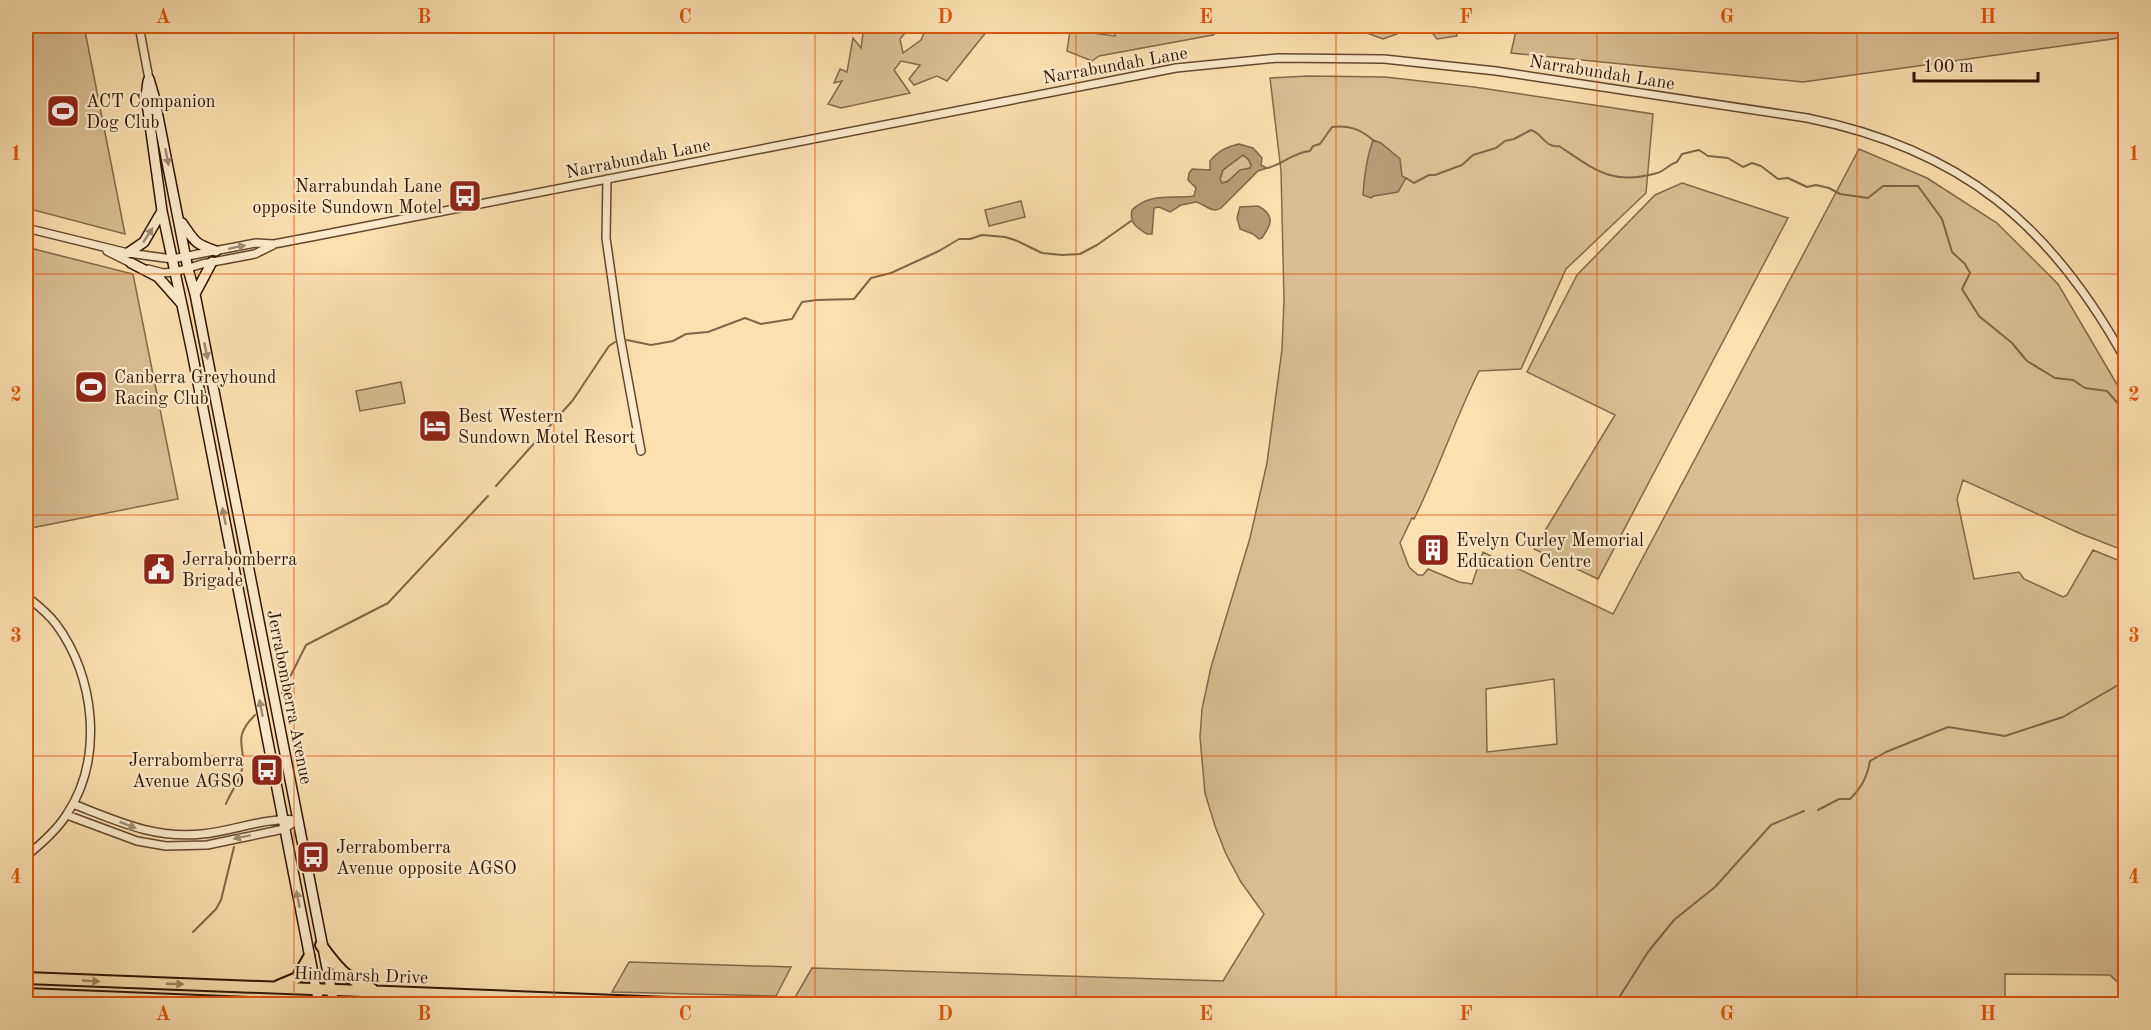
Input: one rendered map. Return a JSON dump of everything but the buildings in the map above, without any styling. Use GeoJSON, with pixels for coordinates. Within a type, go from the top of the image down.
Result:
{"type":"FeatureCollection","features":[{"type":"Feature","properties":{"kind":"main road"},"geometry":{"type":"LineString","coordinates":[[321,945],[343,973],[360,984],[386,993]]}},
{"type":"Feature","properties":{"kind":"main road"},"geometry":{"type":"LineString","coordinates":[[275,988],[297,978],[309,957]]}},
{"type":"Feature","properties":{"kind":"main road","name":"Hindmarsh Drive"},"geometry":{"type":"LineString","coordinates":[[26,978],[695,1005]]}},
{"type":"Feature","properties":{"kind":"main road"},"geometry":{"type":"LineString","coordinates":[[26,994],[273,1005]]}},
{"type":"Feature","properties":{"kind":"street","name":"Jerrabomberra Avenue"},"geometry":{"type":"LineString","coordinates":[[139,26],[195,294],[334,1005]]}},
{"type":"Feature","properties":{"kind":"street","name":"Narrabundah Lane"},"geometry":{"type":"LineString","coordinates":[[26,228],[128,253],[172,259],[186,258],[256,243],[274,244],[1176,68],[1299,57],[1384,59],[1439,63],[1807,118],[1867,132],[1918,152],[1978,186],[2017,216],[2039,238],[2085,292],[2126,361]]}},
{"type":"Feature","properties":{"kind":"street","name":"Jerrabomberra Avenue"},"geometry":{"type":"LineString","coordinates":[[149,79],[146,96],[162,211],[183,305],[319,1005]]}},
{"type":"Feature","properties":{"kind":"street"},"geometry":{"type":"LineString","coordinates":[[607,179],[606,238],[620,336],[641,451]]}},
{"type":"Feature","properties":{"kind":"street"},"geometry":{"type":"LineString","coordinates":[[128,253],[144,242],[162,211]]}},
{"type":"Feature","properties":{"kind":"street"},"geometry":{"type":"LineString","coordinates":[[179,219],[194,241],[201,247],[216,251]]}},
{"type":"Feature","properties":{"kind":"street","name":"Narrabundah Lane"},"geometry":{"type":"LineString","coordinates":[[97,246],[131,263],[163,273],[255,254],[274,244]]}},
{"type":"Feature","properties":{"kind":"street"},"geometry":{"type":"LineString","coordinates":[[195,294],[212,262]]}},
{"type":"Feature","properties":{"kind":"street"},"geometry":{"type":"LineString","coordinates":[[131,263],[158,277],[183,305]]}},
{"type":"Feature","properties":{"kind":"street"},"geometry":{"type":"LineString","coordinates":[[26,596],[55,623],[70,645],[84,683],[91,724],[84,773],[73,804],[67,815],[45,840],[26,856]]}},
{"type":"Feature","properties":{"kind":"street"},"geometry":{"type":"LineString","coordinates":[[279,799],[292,796]]}},
{"type":"Feature","properties":{"kind":"street"},"geometry":{"type":"LineString","coordinates":[[73,804],[142,831],[168,835],[204,834],[282,819],[297,820]]}},
{"type":"Feature","properties":{"kind":"street"},"geometry":{"type":"LineString","coordinates":[[67,815],[137,841],[166,846],[207,845],[284,829],[297,820]]}},
{"type":"Feature","properties":{"kind":"shaded area","name":"ACT Companion Dog Club"},"geometry":{"type":"Polygon","coordinates":[[[26,26],[84,26],[125,234],[26,208],[26,26]]]}},
{"type":"Feature","properties":{"kind":"shaded area"},"geometry":{"type":"Polygon","coordinates":[[[864,26],[911,26],[900,39],[903,53],[921,40],[927,26],[991,26],[947,81],[937,76],[914,85],[909,79],[920,65],[901,61],[894,70],[910,93],[841,108],[828,104],[842,81],[834,83],[840,69],[847,72],[853,38],[861,48],[864,26]]]}},
{"type":"Feature","properties":{"kind":"shaded area"},"geometry":{"type":"Polygon","coordinates":[[[1114,26],[1167,26],[1175,29],[1179,26],[1219,26],[1223,28],[1213,35],[1099,56],[1092,61],[1067,51],[1070,30],[1115,36],[1114,26]]]}},
{"type":"Feature","properties":{"kind":"shaded area"},"geometry":{"type":"Polygon","coordinates":[[[1348,26],[1400,26],[1397,34],[1383,39],[1348,26]]]}},
{"type":"Feature","properties":{"kind":"shaded area"},"geometry":{"type":"Polygon","coordinates":[[[1403,26],[1427,26],[1424,30],[1406,29],[1403,26]]]}},
{"type":"Feature","properties":{"kind":"shaded area"},"geometry":{"type":"Polygon","coordinates":[[[1427,26],[1454,26],[1457,36],[1437,39],[1427,26]]]}},
{"type":"Feature","properties":{"kind":"shaded area"},"geometry":{"type":"Polygon","coordinates":[[[1517,26],[2125,26],[2126,37],[1803,82],[1511,53],[1517,26]]]}},
{"type":"Feature","properties":{"kind":"shaded area"},"geometry":{"type":"Polygon","coordinates":[[[1385,77],[1474,87],[1653,114],[1646,193],[1566,269],[1521,369],[1479,371],[1423,501],[1400,543],[1409,567],[1418,575],[1423,575],[1428,569],[1459,582],[1472,584],[1483,552],[1613,614],[1859,149],[1927,178],[1997,223],[2058,284],[2125,398],[2125,551],[2079,533],[1963,480],[1957,499],[1974,579],[2019,572],[2024,579],[2063,597],[2067,595],[2093,550],[2125,563],[2125,989],[2110,975],[2005,974],[2005,1003],[2001,1004],[968,1004],[794,999],[812,968],[1223,981],[1264,914],[1241,882],[1226,854],[1215,826],[1205,793],[1200,737],[1202,709],[1211,667],[1250,538],[1267,463],[1282,349],[1284,300],[1281,171],[1270,78],[1385,77]],[[1554,679],[1486,689],[1487,752],[1557,744],[1554,679]]]}},
{"type":"Feature","properties":{"kind":"shaded area"},"geometry":{"type":"Polygon","coordinates":[[[1373,140],[1381,143],[1400,159],[1402,176],[1406,178],[1398,192],[1371,198],[1363,195],[1366,167],[1373,140]]]}},
{"type":"Feature","properties":{"kind":"shaded area"},"geometry":{"type":"Polygon","coordinates":[[[1234,145],[1253,148],[1262,158],[1261,165],[1267,168],[1258,171],[1221,208],[1215,210],[1196,202],[1181,205],[1170,212],[1159,207],[1154,208],[1152,234],[1147,234],[1135,225],[1132,210],[1139,204],[1154,198],[1194,196],[1196,188],[1188,180],[1192,169],[1210,170],[1210,161],[1223,150],[1234,145]],[[1243,155],[1223,170],[1220,179],[1222,183],[1227,182],[1240,170],[1250,168],[1249,160],[1243,155]]]}},
{"type":"Feature","properties":{"kind":"shaded area"},"geometry":{"type":"Polygon","coordinates":[[[1243,155],[1249,160],[1250,168],[1222,183],[1220,179],[1223,170],[1243,155]]]}},
{"type":"Feature","properties":{"kind":"shaded area"},"geometry":{"type":"Polygon","coordinates":[[[1682,183],[1788,218],[1598,579],[1534,549],[1615,415],[1527,372],[1577,275],[1655,195],[1682,183]]]}},
{"type":"Feature","properties":{"kind":"shaded area"},"geometry":{"type":"Polygon","coordinates":[[[1021,201],[1025,217],[989,226],[985,210],[1021,201]]]}},
{"type":"Feature","properties":{"kind":"shaded area"},"geometry":{"type":"Polygon","coordinates":[[[1258,206],[1267,213],[1270,220],[1265,233],[1259,239],[1240,229],[1237,218],[1240,207],[1258,206]]]}},
{"type":"Feature","properties":{"kind":"shaded area","name":"Canberra Greyhound Racing Club"},"geometry":{"type":"Polygon","coordinates":[[[26,247],[133,274],[178,499],[26,529],[26,247]]]}},
{"type":"Feature","properties":{"kind":"shaded area"},"geometry":{"type":"Polygon","coordinates":[[[401,382],[405,403],[360,411],[356,391],[401,382]]]}},
{"type":"Feature","properties":{"kind":"shaded area"},"geometry":{"type":"Polygon","coordinates":[[[629,962],[791,967],[776,996],[612,992],[629,962]]]}},
{"type":"Feature","properties":{"kind":"waterway"},"geometry":{"type":"LineString","coordinates":[[1267,168],[1310,151],[1313,146],[1320,144],[1332,127],[1354,129],[1373,140]]}},
{"type":"Feature","properties":{"kind":"waterway"},"geometry":{"type":"LineString","coordinates":[[1406,178],[1414,183],[1429,175],[1462,165],[1473,155],[1496,148],[1505,141],[1531,130],[1550,145],[1559,146],[1594,169],[1628,178],[1657,173],[1677,162],[1682,154],[1699,150],[1708,156],[1728,158],[1743,167],[1752,163],[1761,166],[1778,179],[1788,178],[1807,187],[1816,185],[1840,194],[1868,198],[1883,186],[1918,186],[1942,219],[1952,252],[1965,264],[1970,273],[1962,289],[1979,316],[2012,343],[2027,361],[2055,378],[2073,380],[2085,388],[2107,391],[2121,407],[2126,409]]}},
{"type":"Feature","properties":{"kind":"waterway"},"geometry":{"type":"LineString","coordinates":[[627,340],[651,345],[673,341],[686,334],[708,332],[745,318],[761,324],[792,319],[802,302],[854,299],[871,278],[891,273],[959,239],[970,239],[982,235],[1005,237],[1042,253],[1080,254],[1131,221]]}},
{"type":"Feature","properties":{"kind":"waterway"},"geometry":{"type":"LineString","coordinates":[[496,486],[573,400],[609,346],[615,342]]}},
{"type":"Feature","properties":{"kind":"waterway"},"geometry":{"type":"LineString","coordinates":[[282,693],[306,645],[388,603],[488,496]]}},
{"type":"Feature","properties":{"kind":"waterway"},"geometry":{"type":"LineString","coordinates":[[1818,810],[1839,799],[1850,799],[1863,782],[1870,761],[1886,752],[1948,727],[2005,736],[2063,717],[2125,681]]}},
{"type":"Feature","properties":{"kind":"waterway"},"geometry":{"type":"LineString","coordinates":[[226,804],[241,773],[243,731],[255,715]]}},
{"type":"Feature","properties":{"kind":"waterway"},"geometry":{"type":"LineString","coordinates":[[1615,1004],[1648,952],[1674,920],[1715,887],[1771,825],[1804,811]]}},
{"type":"Feature","properties":{"kind":"waterway"},"geometry":{"type":"LineString","coordinates":[[193,932],[216,909],[221,900],[234,847]]}},
{"type":"Feature","properties":{"kind":"place","name":"ACT Companion Dog Club"},"geometry":{"type":"Point","coordinates":[63,111]}},
{"type":"Feature","properties":{"kind":"place","name":"Narrabundah Lane opposite Sundown Motel"},"geometry":{"type":"Point","coordinates":[465,196]}},
{"type":"Feature","properties":{"kind":"place","name":"Canberra Greyhound Racing Club"},"geometry":{"type":"Point","coordinates":[91,387]}},
{"type":"Feature","properties":{"kind":"place","name":"Best Western Sundown Motel Resort"},"geometry":{"type":"Point","coordinates":[435,426]}},
{"type":"Feature","properties":{"kind":"place","name":"Evelyn Curley Memorial Education Centre"},"geometry":{"type":"Point","coordinates":[1433,550]}},
{"type":"Feature","properties":{"kind":"place","name":"Jerrabomberra Brigade"},"geometry":{"type":"Point","coordinates":[159,569]}},
{"type":"Feature","properties":{"kind":"place","name":"Jerrabomberra Avenue AGSO"},"geometry":{"type":"Point","coordinates":[267,770]}},
{"type":"Feature","properties":{"kind":"place","name":"Jerrabomberra Avenue opposite AGSO"},"geometry":{"type":"Point","coordinates":[313,857]}}]}
